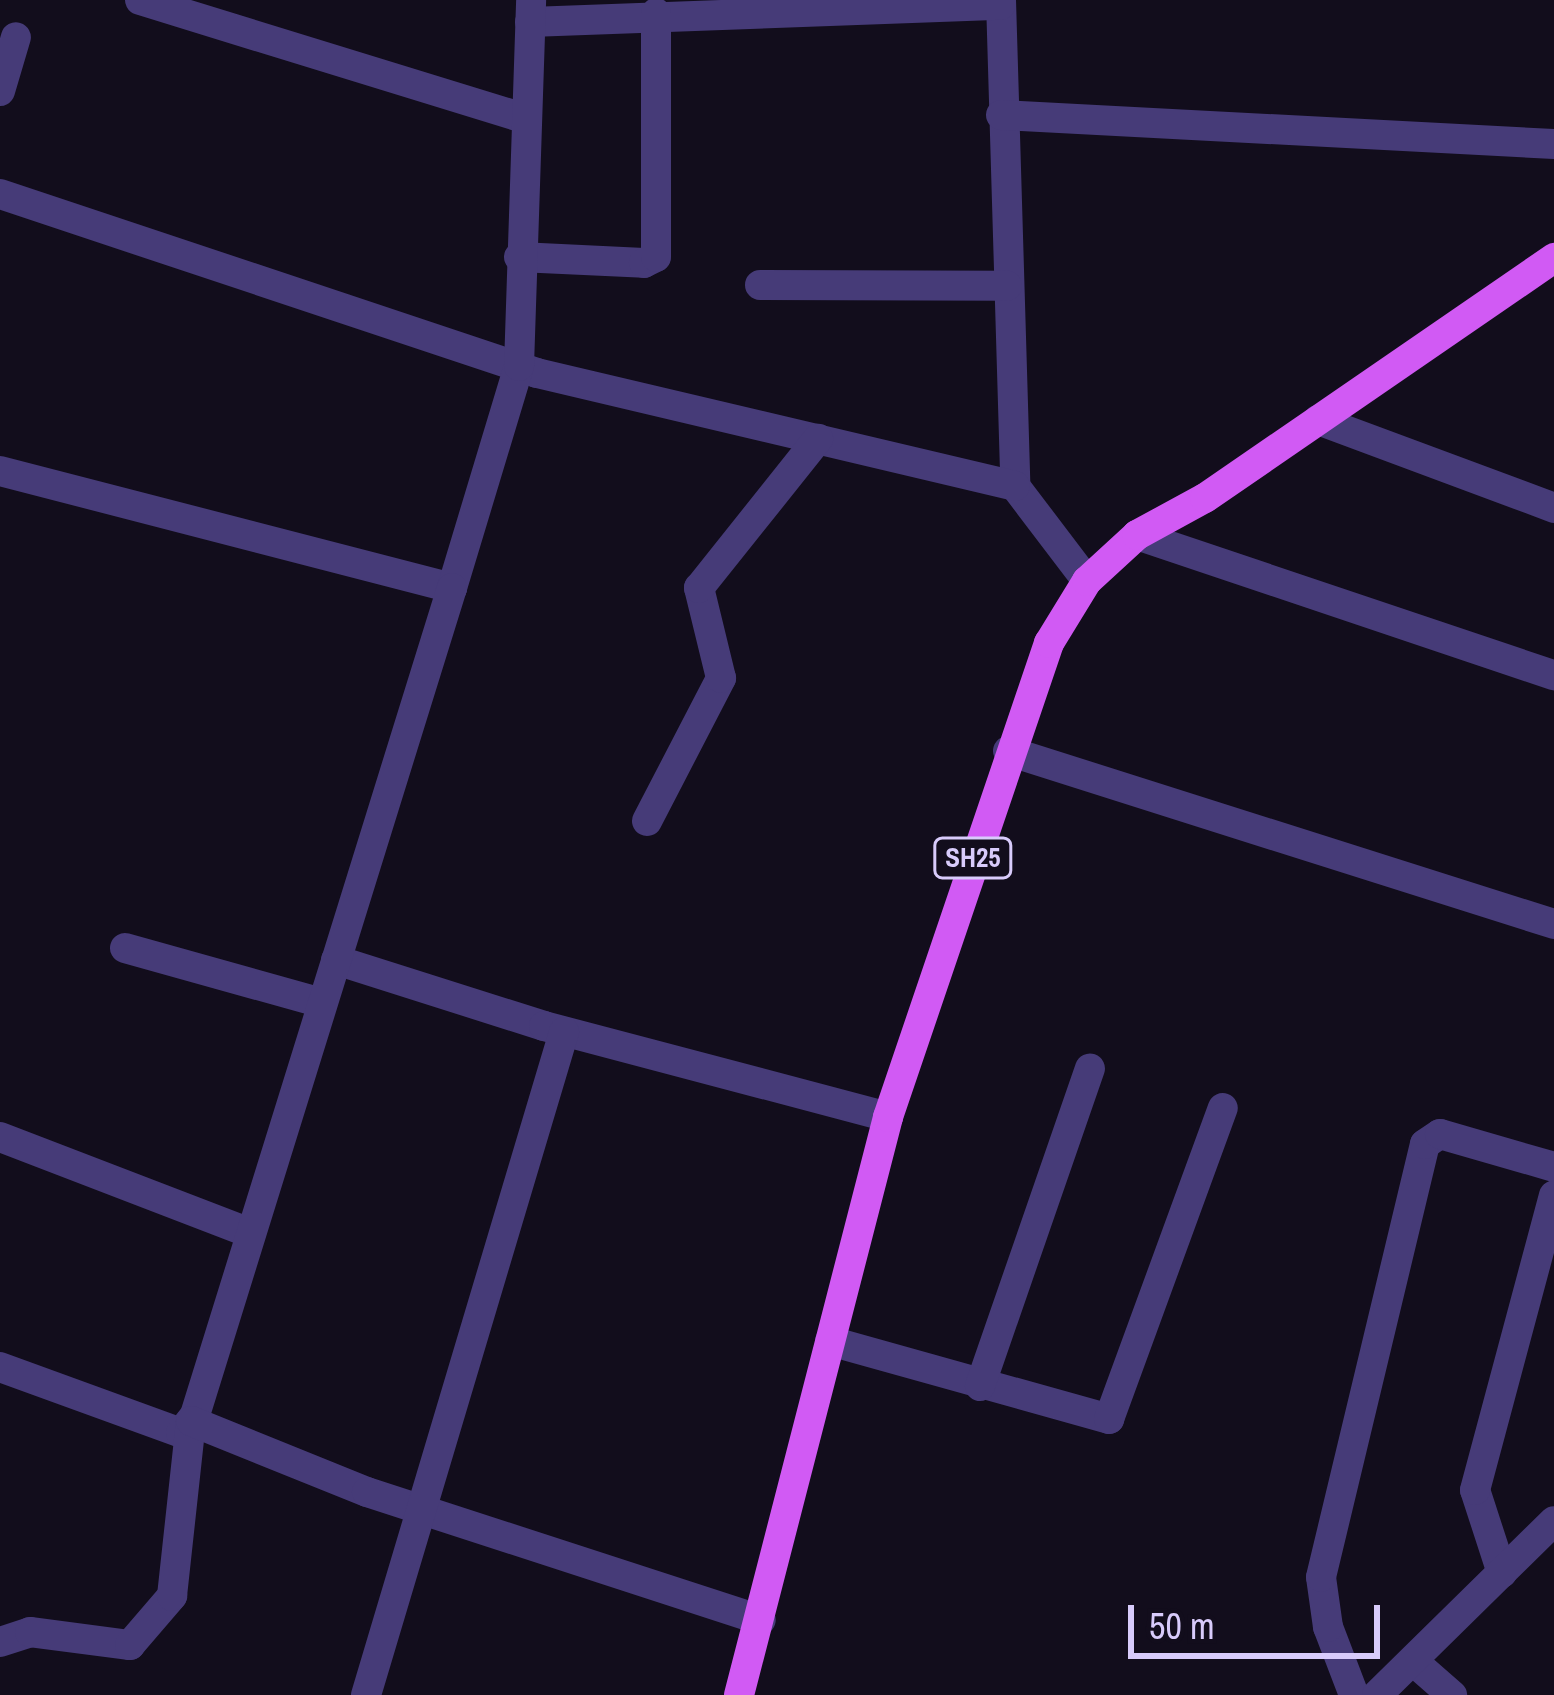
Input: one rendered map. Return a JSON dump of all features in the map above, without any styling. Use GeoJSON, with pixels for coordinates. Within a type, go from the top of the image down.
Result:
{"type":"FeatureCollection","features":[{"type":"Feature","properties":{"kind":"main road","name":"SH25"},"geometry":{"type":"LineString","coordinates":[[739,1695],[888,1117],[1008,752],[1049,643],[1087,581],[1137,535],[1318,420],[1554,258]]}},
{"type":"Feature","properties":{"kind":"street"},"geometry":{"type":"LineString","coordinates":[[140,0],[521,116]]}},
{"type":"Feature","properties":{"kind":"street"},"geometry":{"type":"LineString","coordinates":[[0,1642],[30,1632],[130,1645],[172,1596],[190,1421],[519,366],[521,116],[530,11],[656,13],[1001,2],[1000,115],[1015,486],[1087,581]]}},
{"type":"Feature","properties":{"kind":"street"},"geometry":{"type":"LineString","coordinates":[[519,257],[644,263],[656,257],[656,13]]}},
{"type":"Feature","properties":{"kind":"street"},"geometry":{"type":"LineString","coordinates":[[0,91],[16,37]]}},
{"type":"Feature","properties":{"kind":"street"},"geometry":{"type":"LineString","coordinates":[[1000,115],[1554,145]]}},
{"type":"Feature","properties":{"kind":"street"},"geometry":{"type":"LineString","coordinates":[[0,194],[519,366],[1015,486]]}},
{"type":"Feature","properties":{"kind":"street"},"geometry":{"type":"LineString","coordinates":[[760,285],[1007,286]]}},
{"type":"Feature","properties":{"kind":"street"},"geometry":{"type":"LineString","coordinates":[[1318,420],[1554,508]]}},
{"type":"Feature","properties":{"kind":"street"},"geometry":{"type":"LineString","coordinates":[[647,821],[721,678],[698,588],[818,439]]}},
{"type":"Feature","properties":{"kind":"street"},"geometry":{"type":"LineString","coordinates":[[0,471],[452,589]]}},
{"type":"Feature","properties":{"kind":"street"},"geometry":{"type":"LineString","coordinates":[[1137,535],[1554,675]]}},
{"type":"Feature","properties":{"kind":"street"},"geometry":{"type":"LineString","coordinates":[[1008,752],[1554,924]]}},
{"type":"Feature","properties":{"kind":"street"},"geometry":{"type":"LineString","coordinates":[[125,949],[322,1004]]}},
{"type":"Feature","properties":{"kind":"street"},"geometry":{"type":"LineString","coordinates":[[336,960],[563,1032],[888,1117]]}},
{"type":"Feature","properties":{"kind":"street"},"geometry":{"type":"LineString","coordinates":[[366,1695],[563,1032]]}},
{"type":"Feature","properties":{"kind":"street"},"geometry":{"type":"LineString","coordinates":[[980,1386],[1090,1068]]}},
{"type":"Feature","properties":{"kind":"street"},"geometry":{"type":"LineString","coordinates":[[830,1341],[1098,1420],[1114,1414],[1223,1108]]}},
{"type":"Feature","properties":{"kind":"street"},"geometry":{"type":"LineString","coordinates":[[1354,1695],[1328,1627],[1321,1577],[1425,1144],[1440,1134],[1554,1167]]}},
{"type":"Feature","properties":{"kind":"street"},"geometry":{"type":"LineString","coordinates":[[0,1137],[247,1232]]}},
{"type":"Feature","properties":{"kind":"street"},"geometry":{"type":"LineString","coordinates":[[1502,1573],[1475,1490],[1554,1195]]}},
{"type":"Feature","properties":{"kind":"street"},"geometry":{"type":"LineString","coordinates":[[0,1367],[181,1433],[190,1421]]}},
{"type":"Feature","properties":{"kind":"street"},"geometry":{"type":"LineString","coordinates":[[190,1421],[421,1509],[761,1620]]}},
{"type":"Feature","properties":{"kind":"street"},"geometry":{"type":"LineString","coordinates":[[1378,1695],[1554,1521]]}},
{"type":"Feature","properties":{"kind":"street"},"geometry":{"type":"LineString","coordinates":[[1413,1660],[1452,1695]]}}]}
